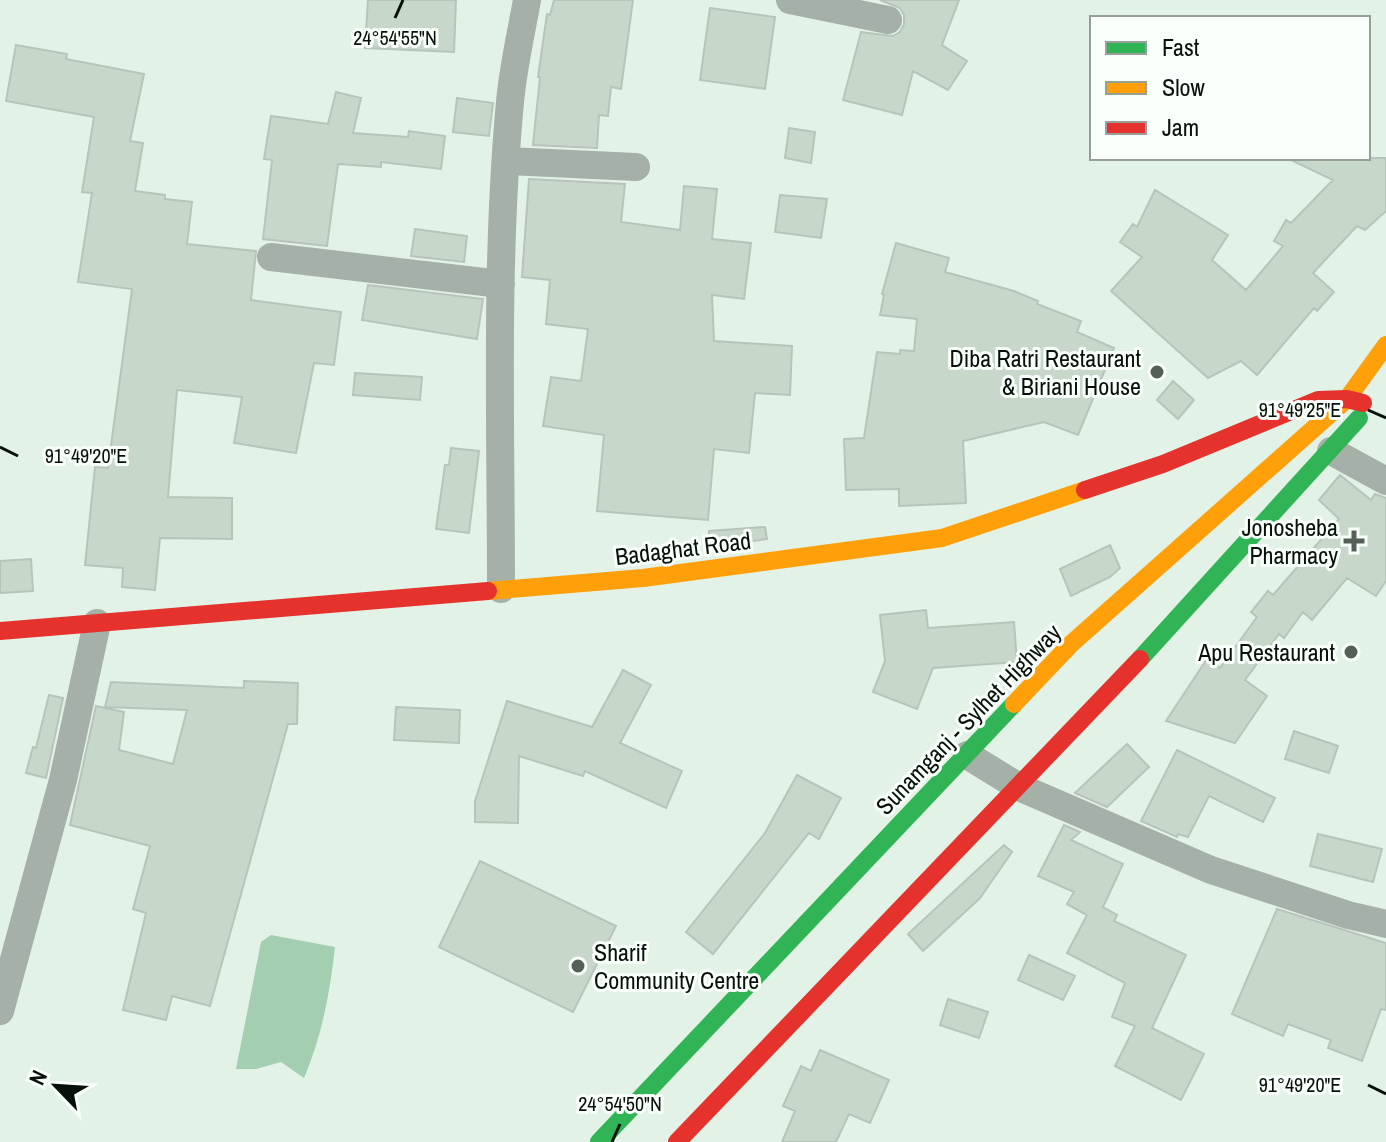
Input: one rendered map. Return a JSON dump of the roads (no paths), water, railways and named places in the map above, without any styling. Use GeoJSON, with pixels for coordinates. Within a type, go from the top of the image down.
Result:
{"type":"FeatureCollection","features":[{"type":"Feature","properties":{"kind":"main road","name":"Sunamganj - Sylhet Highway"},"geometry":{"type":"LineString","coordinates":[[599,1142],[729,1016],[967,755],[1347,399],[1386,345]]}},
{"type":"Feature","properties":{"kind":"main road","name":"Badaghat Road"},"geometry":{"type":"LineString","coordinates":[[0,631],[643,578],[942,538],[1163,464],[1318,400],[1347,399]]}},
{"type":"Feature","properties":{"kind":"main road"},"geometry":{"type":"LineString","coordinates":[[677,1142],[759,1044],[1019,787],[1109,680],[1331,451],[1374,401],[1347,399]]}},
{"type":"Feature","properties":{"kind":"street"},"geometry":{"type":"LineString","coordinates":[[501,589],[501,284],[510,100],[527,0]]}},
{"type":"Feature","properties":{"kind":"street"},"geometry":{"type":"LineString","coordinates":[[790,0],[888,20]]}},
{"type":"Feature","properties":{"kind":"street"},"geometry":{"type":"LineString","coordinates":[[507,161],[636,167]]}},
{"type":"Feature","properties":{"kind":"street"},"geometry":{"type":"LineString","coordinates":[[271,257],[501,284]]}},
{"type":"Feature","properties":{"kind":"street"},"geometry":{"type":"LineString","coordinates":[[1331,451],[1386,481]]}},
{"type":"Feature","properties":{"kind":"street"},"geometry":{"type":"LineString","coordinates":[[0,1011],[63,780],[97,623]]}},
{"type":"Feature","properties":{"kind":"street"},"geometry":{"type":"LineString","coordinates":[[967,755],[1019,787],[1211,870],[1348,915],[1386,924]]}},
{"type":"Feature","properties":{"kind":"place","name":"Diba Ratri Restaurant & Biriani House"},"geometry":{"type":"Point","coordinates":[1157,372]}},
{"type":"Feature","properties":{"kind":"place","name":"Jonosheba Pharmacy"},"geometry":{"type":"Point","coordinates":[1354,541]}},
{"type":"Feature","properties":{"kind":"place","name":"Apu Restaurant"},"geometry":{"type":"Point","coordinates":[1351,652]}},
{"type":"Feature","properties":{"kind":"place","name":"Sharif Community Centre"},"geometry":{"type":"Point","coordinates":[578,966]}}]}
